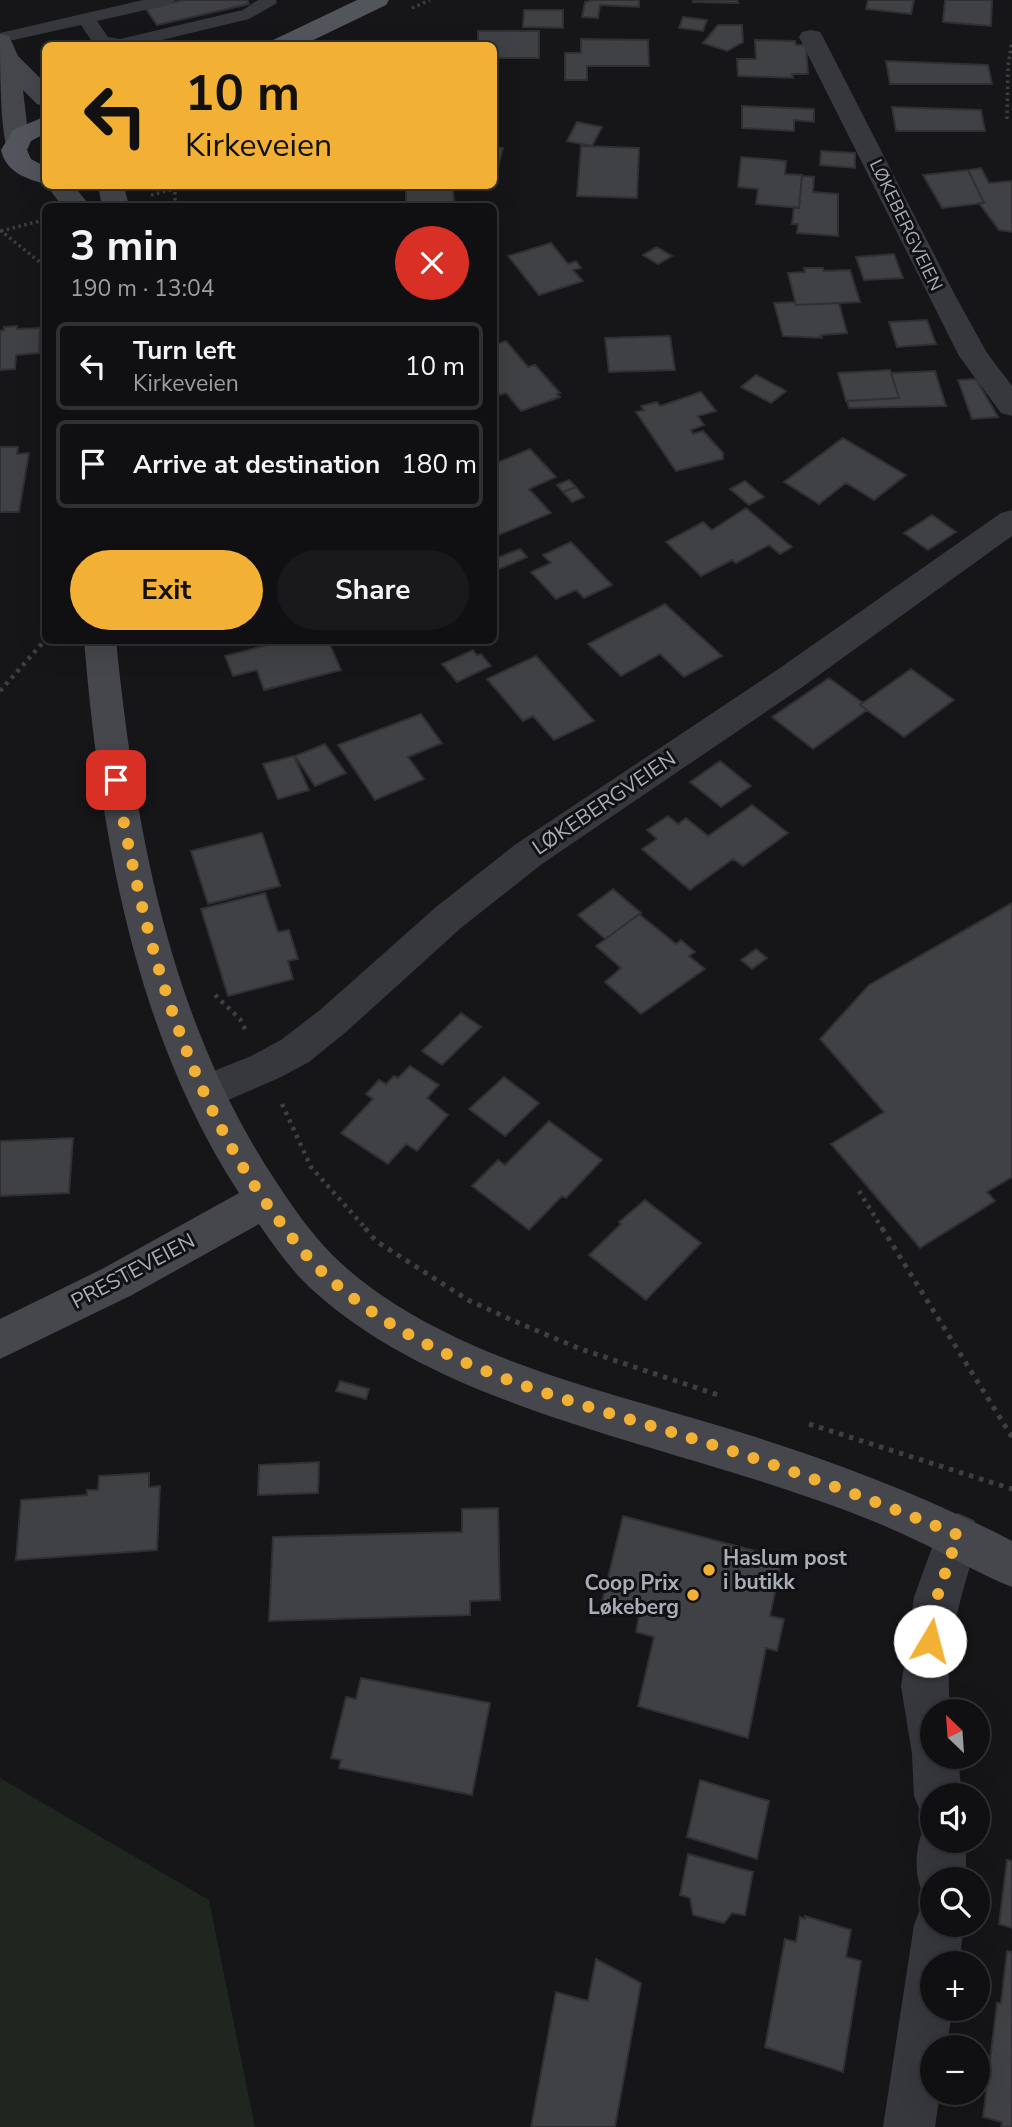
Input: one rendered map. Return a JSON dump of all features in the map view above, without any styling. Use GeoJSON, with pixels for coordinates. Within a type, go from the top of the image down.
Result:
{"type":"FeatureCollection","features":[{"type":"Feature","properties":{"kind":"main road"},"geometry":{"type":"LineString","coordinates":[[289,42],[377,0]]}},
{"type":"Feature","properties":{"kind":"main road"},"geometry":{"type":"LineString","coordinates":[[2,46],[42,94]]}},
{"type":"Feature","properties":{"kind":"main road"},"geometry":{"type":"LineString","coordinates":[[2,46],[10,148],[19,166],[42,175]]}},
{"type":"Feature","properties":{"kind":"main road"},"geometry":{"type":"LineString","coordinates":[[10,148],[25,132],[42,126]]}},
{"type":"Feature","properties":{"kind":"main road"},"geometry":{"type":"LineString","coordinates":[[11,184],[42,177]]}},
{"type":"Feature","properties":{"kind":"main road"},"geometry":{"type":"LineString","coordinates":[[62,189],[74,203]]}},
{"type":"Feature","properties":{"kind":"main road"},"geometry":{"type":"LineString","coordinates":[[100,644],[113,759],[127,842],[162,977],[205,1092],[230,1144],[264,1200],[296,1243],[329,1278],[375,1314],[424,1343],[496,1374],[569,1401],[798,1472],[958,1535],[1012,1566]]}},
{"type":"Feature","properties":{"kind":"main road","name":"PRESTEVEIEN"},"geometry":{"type":"LineString","coordinates":[[0,1339],[117,1282],[264,1200]]}},
{"type":"Feature","properties":{"kind":"street","name":"LØKEBERGVEIEN"},"geometry":{"type":"LineString","coordinates":[[811,37],[974,356],[1012,406]]}},
{"type":"Feature","properties":{"kind":"street","name":"LØKEBERGVEIEN"},"geometry":{"type":"LineString","coordinates":[[205,1092],[265,1067],[295,1051],[333,1021],[449,917],[529,854],[789,679],[1012,520]]}},
{"type":"Feature","properties":{"kind":"street"},"geometry":{"type":"LineString","coordinates":[[926,1699],[924,1686],[937,1597],[958,1535]]}},
{"type":"Feature","properties":{"kind":"street"},"geometry":{"type":"LineString","coordinates":[[909,2127],[925,2021]]}},
{"type":"Feature","properties":{"kind":"lane"},"geometry":{"type":"LineString","coordinates":[[2,46],[87,20],[118,5],[166,0]]}},
{"type":"Feature","properties":{"kind":"lane"},"geometry":{"type":"LineString","coordinates":[[129,42],[249,14],[262,9],[267,0]]}},
{"type":"Feature","properties":{"kind":"lane"},"geometry":{"type":"LineString","coordinates":[[87,20],[102,42]]}},
{"type":"Feature","properties":{"kind":"path"},"geometry":{"type":"LineString","coordinates":[[1007,119],[1008,66],[1012,41]]}},
{"type":"Feature","properties":{"kind":"path"},"geometry":{"type":"LineString","coordinates":[[141,197],[167,189]]}},
{"type":"Feature","properties":{"kind":"path"},"geometry":{"type":"LineString","coordinates":[[0,231],[42,220]]}},
{"type":"Feature","properties":{"kind":"path"},"geometry":{"type":"LineString","coordinates":[[0,231],[42,264]]}},
{"type":"Feature","properties":{"kind":"path"},"geometry":{"type":"LineString","coordinates":[[0,691],[42,644]]}},
{"type":"Feature","properties":{"kind":"path"},"geometry":{"type":"LineString","coordinates":[[212,992],[240,1019],[311,1167],[376,1241],[468,1300],[514,1321],[578,1348],[728,1398]]}},
{"type":"Feature","properties":{"kind":"path"},"geometry":{"type":"LineString","coordinates":[[859,1191],[1012,1437]]}},
{"type":"Feature","properties":{"kind":"path"},"geometry":{"type":"LineString","coordinates":[[806,1423],[1012,1489]]}},
{"type":"Feature","properties":{"kind":"shaded area"},"geometry":{"type":"Polygon","coordinates":[[[0,1778],[209,1900],[255,2127],[0,2127],[0,1778]]]}},
{"type":"Feature","properties":{"kind":"building"},"geometry":{"type":"Polygon","coordinates":[[[183,0],[247,0],[249,4],[157,25],[146,9],[183,0]]]}},
{"type":"Feature","properties":{"kind":"building"},"geometry":{"type":"Polygon","coordinates":[[[639,0],[639,7],[600,5],[598,18],[582,17],[585,2],[639,0]]]}},
{"type":"Feature","properties":{"kind":"building"},"geometry":{"type":"Polygon","coordinates":[[[737,0],[738,3],[693,2],[737,0]]]}},
{"type":"Feature","properties":{"kind":"building"},"geometry":{"type":"Polygon","coordinates":[[[868,0],[914,0],[911,14],[866,9],[868,0]]]}},
{"type":"Feature","properties":{"kind":"building"},"geometry":{"type":"Polygon","coordinates":[[[945,0],[992,0],[991,26],[943,22],[945,0]]]}},
{"type":"Feature","properties":{"kind":"building"},"geometry":{"type":"Polygon","coordinates":[[[524,10],[563,10],[563,28],[523,27],[524,10]]]}},
{"type":"Feature","properties":{"kind":"building"},"geometry":{"type":"Polygon","coordinates":[[[683,17],[707,20],[703,31],[679,28],[683,17]]]}},
{"type":"Feature","properties":{"kind":"building"},"geometry":{"type":"Polygon","coordinates":[[[718,25],[742,25],[743,42],[727,51],[703,43],[718,25]]]}},
{"type":"Feature","properties":{"kind":"building"},"geometry":{"type":"Polygon","coordinates":[[[478,31],[539,31],[539,58],[497,58],[497,42],[478,42],[478,31]]]}},
{"type":"Feature","properties":{"kind":"building"},"geometry":{"type":"Polygon","coordinates":[[[581,39],[648,40],[649,66],[587,66],[587,80],[565,80],[565,53],[581,53],[581,39]]]}},
{"type":"Feature","properties":{"kind":"building"},"geometry":{"type":"Polygon","coordinates":[[[755,40],[795,41],[796,45],[806,45],[808,74],[792,74],[793,78],[738,76],[737,59],[756,59],[755,40]]]}},
{"type":"Feature","properties":{"kind":"building"},"geometry":{"type":"Polygon","coordinates":[[[886,61],[988,65],[992,84],[890,84],[886,61]]]}},
{"type":"Feature","properties":{"kind":"building"},"geometry":{"type":"Polygon","coordinates":[[[742,106],[814,109],[814,122],[794,120],[794,131],[742,128],[742,106]]]}},
{"type":"Feature","properties":{"kind":"building"},"geometry":{"type":"Polygon","coordinates":[[[892,107],[981,110],[985,131],[896,131],[892,107]]]}},
{"type":"Feature","properties":{"kind":"building"},"geometry":{"type":"Polygon","coordinates":[[[577,122],[602,127],[592,146],[567,141],[577,122]]]}},
{"type":"Feature","properties":{"kind":"building"},"geometry":{"type":"Polygon","coordinates":[[[581,146],[639,148],[637,198],[577,196],[581,146]]]}},
{"type":"Feature","properties":{"kind":"building"},"geometry":{"type":"Polygon","coordinates":[[[497,147],[503,148],[497,171],[497,147]]]}},
{"type":"Feature","properties":{"kind":"building"},"geometry":{"type":"Polygon","coordinates":[[[821,151],[855,153],[855,168],[820,165],[821,151]]]}},
{"type":"Feature","properties":{"kind":"building"},"geometry":{"type":"Polygon","coordinates":[[[741,157],[786,161],[785,174],[802,175],[799,208],[756,204],[758,189],[738,187],[741,157]]]}},
{"type":"Feature","properties":{"kind":"building"},"geometry":{"type":"Polygon","coordinates":[[[981,168],[989,183],[1012,183],[1012,232],[999,230],[979,203],[984,203],[968,170],[981,168]]]}},
{"type":"Feature","properties":{"kind":"building"},"geometry":{"type":"Polygon","coordinates":[[[968,170],[984,203],[942,208],[923,175],[968,170]]]}},
{"type":"Feature","properties":{"kind":"building"},"geometry":{"type":"Polygon","coordinates":[[[802,176],[814,177],[813,192],[838,194],[838,236],[797,233],[798,224],[792,224],[794,207],[799,208],[802,176]]]}},
{"type":"Feature","properties":{"kind":"building"},"geometry":{"type":"Polygon","coordinates":[[[406,189],[453,189],[454,203],[406,203],[406,189]]]}},
{"type":"Feature","properties":{"kind":"building"},"geometry":{"type":"Polygon","coordinates":[[[551,243],[568,264],[576,261],[581,268],[573,270],[583,281],[539,295],[508,256],[551,243]]]}},
{"type":"Feature","properties":{"kind":"building"},"geometry":{"type":"Polygon","coordinates":[[[657,247],[672,256],[658,264],[643,255],[657,247]]]}},
{"type":"Feature","properties":{"kind":"building"},"geometry":{"type":"Polygon","coordinates":[[[894,254],[903,278],[864,280],[856,257],[894,254]]]}},
{"type":"Feature","properties":{"kind":"building"},"geometry":{"type":"Polygon","coordinates":[[[804,268],[823,268],[824,271],[850,270],[860,302],[796,305],[788,273],[805,272],[804,268]]]}},
{"type":"Feature","properties":{"kind":"building"},"geometry":{"type":"Polygon","coordinates":[[[795,302],[796,305],[839,303],[847,333],[821,335],[822,338],[783,336],[774,303],[795,302]]]}},
{"type":"Feature","properties":{"kind":"building"},"geometry":{"type":"Polygon","coordinates":[[[927,320],[936,344],[897,347],[889,322],[927,320]]]}},
{"type":"Feature","properties":{"kind":"building"},"geometry":{"type":"Polygon","coordinates":[[[17,326],[17,329],[40,328],[39,353],[16,355],[15,369],[0,370],[0,331],[4,330],[4,327],[17,326]]]}},
{"type":"Feature","properties":{"kind":"building"},"geometry":{"type":"Polygon","coordinates":[[[670,336],[675,370],[609,372],[605,338],[670,336]]]}},
{"type":"Feature","properties":{"kind":"building"},"geometry":{"type":"Polygon","coordinates":[[[506,341],[528,367],[535,365],[560,393],[557,394],[560,397],[521,411],[506,393],[499,395],[497,344],[506,341]]]}},
{"type":"Feature","properties":{"kind":"building"},"geometry":{"type":"Polygon","coordinates":[[[890,370],[899,398],[846,401],[838,373],[890,370]]]}},
{"type":"Feature","properties":{"kind":"building"},"geometry":{"type":"Polygon","coordinates":[[[935,371],[946,406],[849,408],[847,401],[899,398],[891,373],[935,371]]]}},
{"type":"Feature","properties":{"kind":"building"},"geometry":{"type":"Polygon","coordinates":[[[756,375],[786,391],[771,403],[741,387],[756,375]]]}},
{"type":"Feature","properties":{"kind":"building"},"geometry":{"type":"Polygon","coordinates":[[[976,379],[998,417],[972,419],[958,380],[976,379]]]}},
{"type":"Feature","properties":{"kind":"building"},"geometry":{"type":"Polygon","coordinates":[[[701,392],[716,411],[698,416],[704,425],[691,430],[693,434],[703,431],[723,453],[723,459],[676,471],[636,412],[644,410],[641,406],[657,402],[660,406],[701,392]]]}},
{"type":"Feature","properties":{"kind":"building"},"geometry":{"type":"Polygon","coordinates":[[[843,438],[906,475],[874,500],[846,483],[819,504],[784,482],[843,438]]]}},
{"type":"Feature","properties":{"kind":"building"},"geometry":{"type":"Polygon","coordinates":[[[0,447],[18,447],[17,454],[29,453],[19,512],[0,512],[0,447]]]}},
{"type":"Feature","properties":{"kind":"building"},"geometry":{"type":"Polygon","coordinates":[[[530,449],[556,477],[529,489],[551,513],[497,536],[497,463],[530,449]]]}},
{"type":"Feature","properties":{"kind":"building"},"geometry":{"type":"Polygon","coordinates":[[[569,480],[576,487],[563,492],[557,485],[569,480]]]}},
{"type":"Feature","properties":{"kind":"building"},"geometry":{"type":"Polygon","coordinates":[[[745,481],[764,497],[749,505],[730,489],[745,481]]]}},
{"type":"Feature","properties":{"kind":"building"},"geometry":{"type":"Polygon","coordinates":[[[576,487],[584,497],[572,502],[563,492],[576,487]]]}},
{"type":"Feature","properties":{"kind":"building"},"geometry":{"type":"Polygon","coordinates":[[[746,508],[792,547],[780,554],[769,545],[736,563],[732,560],[701,576],[666,542],[703,522],[712,530],[746,508]]]}},
{"type":"Feature","properties":{"kind":"building"},"geometry":{"type":"Polygon","coordinates":[[[932,515],[956,532],[928,550],[904,533],[932,515]]]}},
{"type":"Feature","properties":{"kind":"building"},"geometry":{"type":"Polygon","coordinates":[[[571,542],[612,585],[584,598],[576,590],[556,599],[531,572],[551,563],[543,555],[571,542]]]}},
{"type":"Feature","properties":{"kind":"building"},"geometry":{"type":"Polygon","coordinates":[[[520,549],[527,557],[497,570],[497,558],[520,549]]]}},
{"type":"Feature","properties":{"kind":"building"},"geometry":{"type":"Polygon","coordinates":[[[665,604],[722,656],[684,677],[660,654],[621,676],[588,644],[665,604]]]}},
{"type":"Feature","properties":{"kind":"building"},"geometry":{"type":"Polygon","coordinates":[[[272,644],[330,644],[341,670],[264,690],[257,670],[233,676],[225,656],[272,644]]]}},
{"type":"Feature","properties":{"kind":"building"},"geometry":{"type":"Polygon","coordinates":[[[473,650],[477,655],[481,654],[491,666],[457,682],[442,664],[473,650]]]}},
{"type":"Feature","properties":{"kind":"building"},"geometry":{"type":"Polygon","coordinates":[[[536,656],[594,721],[554,740],[533,716],[523,721],[487,679],[536,656]]]}},
{"type":"Feature","properties":{"kind":"building"},"geometry":{"type":"Polygon","coordinates":[[[911,669],[954,700],[904,737],[860,705],[911,669]]]}},
{"type":"Feature","properties":{"kind":"building"},"geometry":{"type":"Polygon","coordinates":[[[829,678],[863,703],[860,705],[867,710],[813,749],[772,717],[829,678]]]}},
{"type":"Feature","properties":{"kind":"building"},"geometry":{"type":"Polygon","coordinates":[[[421,714],[442,743],[408,757],[424,779],[375,800],[338,745],[421,714]]]}},
{"type":"Feature","properties":{"kind":"building"},"geometry":{"type":"Polygon","coordinates":[[[325,744],[346,773],[315,786],[295,756],[325,744]]]}},
{"type":"Feature","properties":{"kind":"building"},"geometry":{"type":"Polygon","coordinates":[[[294,756],[309,790],[278,799],[263,764],[294,756]]]}},
{"type":"Feature","properties":{"kind":"building"},"geometry":{"type":"Polygon","coordinates":[[[720,761],[751,786],[721,807],[690,782],[720,761]]]}},
{"type":"Feature","properties":{"kind":"building"},"geometry":{"type":"Polygon","coordinates":[[[752,805],[788,833],[743,866],[733,859],[690,890],[642,849],[657,839],[647,830],[668,816],[678,824],[686,818],[708,836],[752,805]]]}},
{"type":"Feature","properties":{"kind":"building"},"geometry":{"type":"Polygon","coordinates":[[[262,833],[280,886],[208,904],[191,851],[262,833]]]}},
{"type":"Feature","properties":{"kind":"building"},"geometry":{"type":"Polygon","coordinates":[[[613,889],[641,913],[605,939],[578,915],[613,889]]]}},
{"type":"Feature","properties":{"kind":"building"},"geometry":{"type":"Polygon","coordinates":[[[265,893],[278,932],[289,930],[298,959],[288,961],[293,979],[228,996],[201,909],[265,893]]]}},
{"type":"Feature","properties":{"kind":"building"},"geometry":{"type":"Polygon","coordinates":[[[1012,903],[1012,1177],[987,1192],[995,1201],[920,1248],[831,1144],[884,1112],[820,1039],[869,985],[1012,903]]]}},
{"type":"Feature","properties":{"kind":"building"},"geometry":{"type":"Polygon","coordinates":[[[639,914],[676,944],[681,940],[695,952],[689,956],[705,969],[641,1014],[605,982],[621,968],[596,946],[639,914]]]}},
{"type":"Feature","properties":{"kind":"building"},"geometry":{"type":"Polygon","coordinates":[[[756,949],[767,958],[752,969],[741,960],[756,949]]]}},
{"type":"Feature","properties":{"kind":"building"},"geometry":{"type":"Polygon","coordinates":[[[461,1013],[481,1027],[442,1065],[422,1051],[461,1013]]]}},
{"type":"Feature","properties":{"kind":"building"},"geometry":{"type":"Polygon","coordinates":[[[410,1066],[439,1085],[427,1098],[448,1115],[417,1151],[406,1144],[388,1164],[341,1133],[373,1099],[366,1094],[379,1080],[386,1084],[394,1076],[398,1078],[410,1066]]]}},
{"type":"Feature","properties":{"kind":"building"},"geometry":{"type":"Polygon","coordinates":[[[504,1077],[539,1103],[505,1136],[469,1109],[504,1077]]]}},
{"type":"Feature","properties":{"kind":"building"},"geometry":{"type":"Polygon","coordinates":[[[549,1121],[602,1160],[566,1198],[562,1196],[529,1230],[472,1186],[498,1160],[505,1165],[549,1121]]]}},
{"type":"Feature","properties":{"kind":"building"},"geometry":{"type":"Polygon","coordinates":[[[73,1138],[69,1193],[0,1196],[0,1141],[73,1138]]]}},
{"type":"Feature","properties":{"kind":"building"},"geometry":{"type":"Polygon","coordinates":[[[645,1200],[701,1243],[646,1300],[589,1255],[621,1224],[619,1222],[645,1200]]]}},
{"type":"Feature","properties":{"kind":"building"},"geometry":{"type":"Polygon","coordinates":[[[340,1381],[369,1389],[366,1399],[336,1391],[340,1381]]]}},
{"type":"Feature","properties":{"kind":"building"},"geometry":{"type":"Polygon","coordinates":[[[319,1462],[318,1493],[258,1495],[259,1465],[319,1462]]]}},
{"type":"Feature","properties":{"kind":"building"},"geometry":{"type":"Polygon","coordinates":[[[149,1473],[149,1487],[160,1486],[157,1550],[16,1560],[21,1500],[87,1495],[87,1490],[98,1490],[99,1476],[149,1473]]]}},
{"type":"Feature","properties":{"kind":"building"},"geometry":{"type":"Polygon","coordinates":[[[498,1508],[500,1600],[470,1601],[470,1615],[269,1621],[273,1537],[462,1532],[462,1509],[498,1508]]]}},
{"type":"Feature","properties":{"kind":"building"},"geometry":{"type":"Polygon","coordinates":[[[623,1516],[782,1558],[770,1616],[784,1619],[777,1651],[766,1648],[748,1738],[638,1706],[654,1637],[636,1632],[639,1616],[601,1606],[623,1516]]]}},
{"type":"Feature","properties":{"kind":"building"},"geometry":{"type":"Polygon","coordinates":[[[361,1678],[490,1703],[472,1795],[339,1768],[341,1760],[331,1758],[346,1697],[356,1699],[361,1678]]]}},
{"type":"Feature","properties":{"kind":"building"},"geometry":{"type":"Polygon","coordinates":[[[700,1780],[769,1801],[757,1859],[687,1837],[700,1780]]]}},
{"type":"Feature","properties":{"kind":"building"},"geometry":{"type":"Polygon","coordinates":[[[688,1854],[753,1872],[745,1915],[732,1913],[724,1923],[693,1915],[690,1898],[680,1895],[688,1854]]]}},
{"type":"Feature","properties":{"kind":"building"},"geometry":{"type":"Polygon","coordinates":[[[1007,1860],[1012,1861],[1012,1928],[999,1924],[1007,1860]]]}},
{"type":"Feature","properties":{"kind":"building"},"geometry":{"type":"Polygon","coordinates":[[[805,1916],[851,1930],[846,1957],[861,1961],[843,2072],[765,2047],[785,1939],[796,1942],[800,1917],[805,1919],[805,1916]]]}},
{"type":"Feature","properties":{"kind":"building"},"geometry":{"type":"Polygon","coordinates":[[[1007,1951],[1012,1952],[1012,2127],[1001,2127],[1002,2122],[983,2117],[984,2105],[990,2105],[990,2060],[997,2003],[1001,2003],[1007,1951]]]}},
{"type":"Feature","properties":{"kind":"building"},"geometry":{"type":"Polygon","coordinates":[[[596,1959],[641,1983],[615,2127],[531,2127],[556,1992],[588,2001],[596,1959]]]}},
{"type":"Feature","properties":{"kind":"place","name":"Haslum post i butikk"},"geometry":{"type":"Point","coordinates":[709,1570]}},
{"type":"Feature","properties":{"kind":"place","name":"Coop Prix Løkeberg"},"geometry":{"type":"Point","coordinates":[693,1595]}},
{"type":"Feature","properties":{"kind":"route"},"geometry":{"type":"LineString","coordinates":[[116,780],[127,842],[147,926],[184,1040],[205,1092],[230,1144],[264,1200],[296,1243],[329,1278],[375,1314],[424,1343],[496,1374],[581,1406],[798,1472],[875,1500],[958,1535],[937,1597],[930,1641]]}}]}
